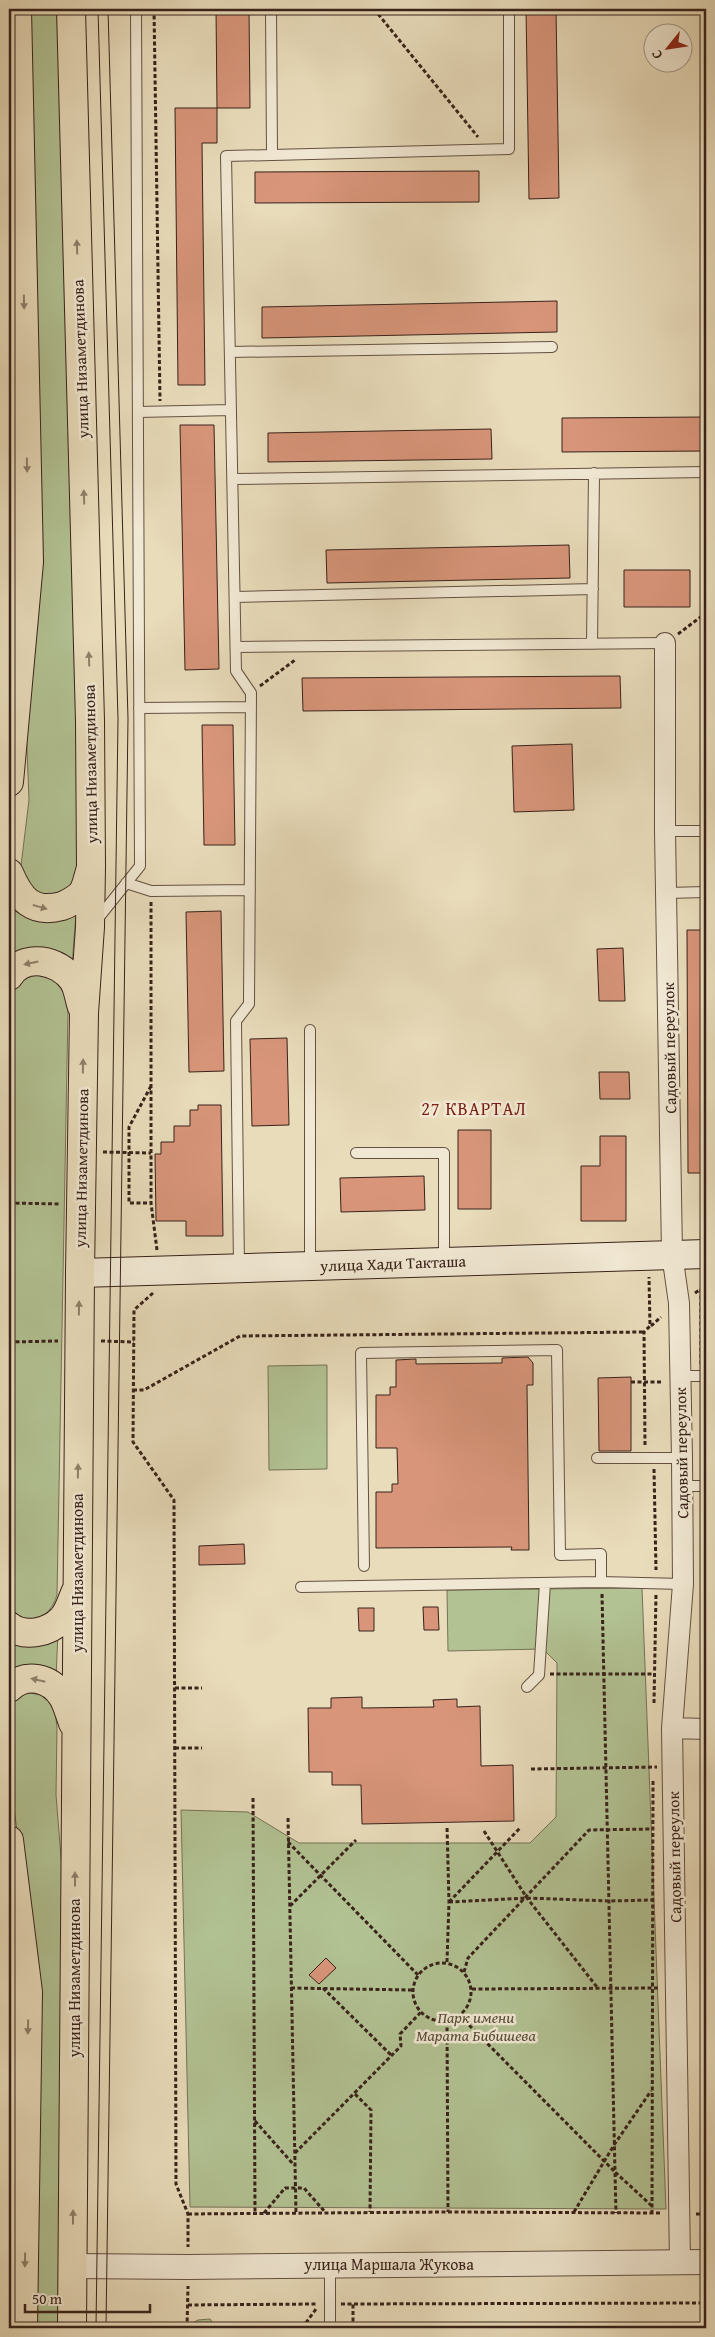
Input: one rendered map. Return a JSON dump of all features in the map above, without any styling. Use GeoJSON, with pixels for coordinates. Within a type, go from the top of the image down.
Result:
{"type":"FeatureCollection","features":[{"type":"Feature","properties":{"kind":"main road"},"geometry":{"type":"LineString","coordinates":[[9,782],[29,562],[18,426],[14,104],[17,9]]}},
{"type":"Feature","properties":{"kind":"main road","name":"улица Низаметдинова"},"geometry":{"type":"LineString","coordinates":[[71,9],[90,721],[91,867],[90,927],[84,1013],[80,1273],[76,1590],[72,2328]]}},
{"type":"Feature","properties":{"kind":"main road"},"geometry":{"type":"LineString","coordinates":[[9,873],[16,889],[30,904],[47,910],[66,904],[82,893],[91,867]]}},
{"type":"Feature","properties":{"kind":"main road"},"geometry":{"type":"LineString","coordinates":[[9,976],[13,969],[29,962],[46,961],[62,968],[74,981],[84,1013]]}},
{"type":"Feature","properties":{"kind":"main road","name":"улица Хади Такташа"},"geometry":{"type":"LineString","coordinates":[[80,1273],[706,1254]]}},
{"type":"Feature","properties":{"kind":"main road"},"geometry":{"type":"LineString","coordinates":[[9,1626],[15,1631],[34,1633],[51,1628],[64,1618],[76,1590]]}},
{"type":"Feature","properties":{"kind":"main road"},"geometry":{"type":"LineString","coordinates":[[9,1688],[16,1681],[33,1677],[50,1683],[63,1697],[76,1729]]}},
{"type":"Feature","properties":{"kind":"main road"},"geometry":{"type":"LineString","coordinates":[[9,1840],[18,1993],[22,2326]]}},
{"type":"Feature","properties":{"kind":"street"},"geometry":{"type":"LineString","coordinates":[[9,582],[29,562]]}},
{"type":"Feature","properties":{"kind":"street","name":"Садовый переулок"},"geometry":{"type":"LineString","coordinates":[[665,643],[666,893],[661,1255],[679,1303],[683,1584],[672,1728],[663,1767],[676,1988],[680,2262]]}},
{"type":"Feature","properties":{"kind":"street"},"geometry":{"type":"LineString","coordinates":[[672,1728],[706,1729]]}},
{"type":"Feature","properties":{"kind":"street","name":"улица Маршала Жукова"},"geometry":{"type":"LineString","coordinates":[[73,2266],[187,2267],[706,2262]]}},
{"type":"Feature","properties":{"kind":"lane"},"geometry":{"type":"LineString","coordinates":[[90,927],[140,866],[136,9]]}},
{"type":"Feature","properties":{"kind":"lane"},"geometry":{"type":"LineString","coordinates":[[272,9],[272,155]]}},
{"type":"Feature","properties":{"kind":"lane"},"geometry":{"type":"LineString","coordinates":[[239,1268],[236,1021],[249,1004],[251,693],[236,671],[226,156],[510,149],[508,9]]}},
{"type":"Feature","properties":{"kind":"lane"},"geometry":{"type":"LineString","coordinates":[[230,352],[552,347]]}},
{"type":"Feature","properties":{"kind":"lane"},"geometry":{"type":"LineString","coordinates":[[138,412],[232,410]]}},
{"type":"Feature","properties":{"kind":"lane"},"geometry":{"type":"LineString","coordinates":[[233,479],[706,472]]}},
{"type":"Feature","properties":{"kind":"lane"},"geometry":{"type":"LineString","coordinates":[[592,644],[594,473]]}},
{"type":"Feature","properties":{"kind":"lane"},"geometry":{"type":"LineString","coordinates":[[235,597],[592,590]]}},
{"type":"Feature","properties":{"kind":"lane"},"geometry":{"type":"LineString","coordinates":[[236,647],[665,643]]}},
{"type":"Feature","properties":{"kind":"lane"},"geometry":{"type":"LineString","coordinates":[[139,708],[251,707]]}},
{"type":"Feature","properties":{"kind":"lane"},"geometry":{"type":"LineString","coordinates":[[665,831],[706,831]]}},
{"type":"Feature","properties":{"kind":"lane"},"geometry":{"type":"LineString","coordinates":[[126,884],[152,891],[250,890]]}},
{"type":"Feature","properties":{"kind":"lane"},"geometry":{"type":"LineString","coordinates":[[666,893],[706,892]]}},
{"type":"Feature","properties":{"kind":"lane"},"geometry":{"type":"LineString","coordinates":[[310,1030],[310,1265]]}},
{"type":"Feature","properties":{"kind":"lane"},"geometry":{"type":"LineString","coordinates":[[356,1153],[444,1153],[444,1262]]}},
{"type":"Feature","properties":{"kind":"lane"},"geometry":{"type":"LineString","coordinates":[[364,1566],[361,1353],[558,1350],[560,1554],[601,1554],[601,1582]]}},
{"type":"Feature","properties":{"kind":"lane"},"geometry":{"type":"LineString","coordinates":[[681,1379],[706,1376]]}},
{"type":"Feature","properties":{"kind":"lane"},"geometry":{"type":"LineString","coordinates":[[597,1458],[682,1458]]}},
{"type":"Feature","properties":{"kind":"lane"},"geometry":{"type":"LineString","coordinates":[[682,1486],[706,1486]]}},
{"type":"Feature","properties":{"kind":"lane"},"geometry":{"type":"LineString","coordinates":[[301,1587],[601,1582],[683,1584]]}},
{"type":"Feature","properties":{"kind":"lane"},"geometry":{"type":"LineString","coordinates":[[527,1686],[538,1675],[544,1583]]}},
{"type":"Feature","properties":{"kind":"lane"},"geometry":{"type":"LineString","coordinates":[[330,2265],[325,2304],[330,2328]]}},
{"type":"Feature","properties":{"kind":"path"},"geometry":{"type":"LineString","coordinates":[[154,9],[160,411]]}},
{"type":"Feature","properties":{"kind":"path"},"geometry":{"type":"LineString","coordinates":[[374,9],[488,149]]}},
{"type":"Feature","properties":{"kind":"path"},"geometry":{"type":"LineString","coordinates":[[665,643],[706,613]]}},
{"type":"Feature","properties":{"kind":"path"},"geometry":{"type":"LineString","coordinates":[[251,693],[298,658],[305,646]]}},
{"type":"Feature","properties":{"kind":"path"},"geometry":{"type":"LineString","coordinates":[[152,891],[151,1203],[158,1254]]}},
{"type":"Feature","properties":{"kind":"path"},"geometry":{"type":"LineString","coordinates":[[151,1085],[129,1127],[128,1152],[129,1203],[151,1203]]}},
{"type":"Feature","properties":{"kind":"path"},"geometry":{"type":"LineString","coordinates":[[103,1152],[151,1153]]}},
{"type":"Feature","properties":{"kind":"path"},"geometry":{"type":"LineString","coordinates":[[9,1203],[64,1204]]}},
{"type":"Feature","properties":{"kind":"path"},"geometry":{"type":"LineString","coordinates":[[654,1712],[656,1584],[654,1464],[645,1458],[644,1332],[650,1326],[661,1255]]}},
{"type":"Feature","properties":{"kind":"path"},"geometry":{"type":"LineString","coordinates":[[158,1289],[134,1310],[133,1442],[174,1500],[176,2184],[188,2214],[187,2328]]}},
{"type":"Feature","properties":{"kind":"path"},"geometry":{"type":"LineString","coordinates":[[701,1289],[706,1289]]}},
{"type":"Feature","properties":{"kind":"path"},"geometry":{"type":"LineString","coordinates":[[9,1342],[62,1341]]}},
{"type":"Feature","properties":{"kind":"path"},"geometry":{"type":"LineString","coordinates":[[93,1341],[134,1342]]}},
{"type":"Feature","properties":{"kind":"path"},"geometry":{"type":"LineString","coordinates":[[631,1382],[681,1379]]}},
{"type":"Feature","properties":{"kind":"path"},"geometry":{"type":"LineString","coordinates":[[601,1582],[609,1901],[609,1988],[616,2213]]}},
{"type":"Feature","properties":{"kind":"path"},"geometry":{"type":"LineString","coordinates":[[538,1675],[654,1674]]}},
{"type":"Feature","properties":{"kind":"path"},"geometry":{"type":"LineString","coordinates":[[175,1688],[202,1688]]}},
{"type":"Feature","properties":{"kind":"path"},"geometry":{"type":"LineString","coordinates":[[175,1748],[202,1748]]}},
{"type":"Feature","properties":{"kind":"path"},"geometry":{"type":"LineString","coordinates":[[653,1758],[663,1767]]}},
{"type":"Feature","properties":{"kind":"path"},"geometry":{"type":"LineString","coordinates":[[531,1769],[663,1767]]}},
{"type":"Feature","properties":{"kind":"path"},"geometry":{"type":"LineString","coordinates":[[652,2214],[652,1829],[663,1767]]}},
{"type":"Feature","properties":{"kind":"path"},"geometry":{"type":"LineString","coordinates":[[253,1798],[255,2213]]}},
{"type":"Feature","properties":{"kind":"path"},"geometry":{"type":"LineString","coordinates":[[288,1818],[296,2213]]}},
{"type":"Feature","properties":{"kind":"path"},"geometry":{"type":"LineString","coordinates":[[447,1826],[449,1902],[447,1962]]}},
{"type":"Feature","properties":{"kind":"path"},"geometry":{"type":"LineString","coordinates":[[449,1902],[520,1828]]}},
{"type":"Feature","properties":{"kind":"path"},"geometry":{"type":"LineString","coordinates":[[464,1972],[468,1958],[590,1830],[652,1829]]}},
{"type":"Feature","properties":{"kind":"path"},"geometry":{"type":"LineString","coordinates":[[484,1831],[527,1898],[598,1988]]}},
{"type":"Feature","properties":{"kind":"path"},"geometry":{"type":"LineString","coordinates":[[289,1906],[356,1840]]}},
{"type":"Feature","properties":{"kind":"path"},"geometry":{"type":"LineString","coordinates":[[288,1842],[418,1975]]}},
{"type":"Feature","properties":{"kind":"path"},"geometry":{"type":"LineString","coordinates":[[449,1902],[527,1898],[609,1901],[652,1900]]}},
{"type":"Feature","properties":{"kind":"path"},"geometry":{"type":"LineString","coordinates":[[447,1962],[464,1972],[472,1989],[467,2008],[460,2016],[447,2021],[429,2018],[421,2012],[413,1998],[413,1990],[418,1975],[431,1964],[447,1962]]}},
{"type":"Feature","properties":{"kind":"path"},"geometry":{"type":"LineString","coordinates":[[291,1988],[413,1990]]}},
{"type":"Feature","properties":{"kind":"path"},"geometry":{"type":"LineString","coordinates":[[323,1988],[392,2056]]}},
{"type":"Feature","properties":{"kind":"path"},"geometry":{"type":"LineString","coordinates":[[472,1989],[676,1988]]}},
{"type":"Feature","properties":{"kind":"path"},"geometry":{"type":"LineString","coordinates":[[294,2154],[401,2046],[400,2034],[421,2012]]}},
{"type":"Feature","properties":{"kind":"path"},"geometry":{"type":"LineString","coordinates":[[460,2016],[605,2163],[652,2206]]}},
{"type":"Feature","properties":{"kind":"path"},"geometry":{"type":"LineString","coordinates":[[447,2021],[448,2212]]}},
{"type":"Feature","properties":{"kind":"path"},"geometry":{"type":"LineString","coordinates":[[574,2213],[614,2145],[652,2090]]}},
{"type":"Feature","properties":{"kind":"path"},"geometry":{"type":"LineString","coordinates":[[355,2094],[371,2110],[370,2212]]}},
{"type":"Feature","properties":{"kind":"path"},"geometry":{"type":"LineString","coordinates":[[254,2120],[295,2166]]}},
{"type":"Feature","properties":{"kind":"path"},"geometry":{"type":"LineString","coordinates":[[264,2213],[285,2188],[304,2188],[326,2213]]}},
{"type":"Feature","properties":{"kind":"path"},"geometry":{"type":"LineString","coordinates":[[188,2214],[370,2212],[706,2214]]}},
{"type":"Feature","properties":{"kind":"path"},"geometry":{"type":"LineString","coordinates":[[188,2305],[706,2303]]}},
{"type":"Feature","properties":{"kind":"path"},"geometry":{"type":"LineString","coordinates":[[302,2328],[325,2304]]}},
{"type":"Feature","properties":{"kind":"path"},"geometry":{"type":"LineString","coordinates":[[353,2304],[353,2328]]}},
{"type":"Feature","properties":{"kind":"green space"},"geometry":{"type":"Polygon","coordinates":[[[28,9],[60,9],[79,774],[76,884],[67,892],[39,897],[20,874],[29,800],[26,724],[28,9]]]}},
{"type":"Feature","properties":{"kind":"green space"},"geometry":{"type":"Polygon","coordinates":[[[15,911],[31,919],[45,922],[59,920],[76,913],[72,967],[9,960],[15,911]]]}},
{"type":"Feature","properties":{"kind":"green space"},"geometry":{"type":"Polygon","coordinates":[[[36,975],[54,978],[66,997],[68,1011],[57,1595],[53,1604],[44,1615],[25,1619],[9,1616],[9,994],[20,981],[36,975]]]}},
{"type":"Feature","properties":{"kind":"green space"},"geometry":{"type":"Polygon","coordinates":[[[327,1365],[327,1469],[269,1470],[268,1366],[327,1365]]]}},
{"type":"Feature","properties":{"kind":"green space","name":"Парк имени Марата Бибишева"},"geometry":{"type":"Polygon","coordinates":[[[642,1588],[666,2209],[190,2207],[181,1810],[248,1812],[299,1843],[530,1843],[556,1817],[557,1663],[543,1649],[448,1651],[447,1590],[642,1588]]]}},
{"type":"Feature","properties":{"kind":"green space"},"geometry":{"type":"Polygon","coordinates":[[[58,1632],[56,1678],[17,1669],[9,1671],[9,1640],[58,1632]]]}},
{"type":"Feature","properties":{"kind":"green space"},"geometry":{"type":"Polygon","coordinates":[[[21,1691],[45,1696],[55,1711],[57,1727],[56,1795],[63,1882],[58,2328],[36,2328],[37,1984],[9,1769],[9,1699],[21,1691]]]}},
{"type":"Feature","properties":{"kind":"green space"},"geometry":{"type":"Polygon","coordinates":[[[210,2319],[216,2328],[143,2328],[149,2325],[189,2325],[198,2320],[210,2319]]]}},
{"type":"Feature","properties":{"kind":"building"},"geometry":{"type":"Polygon","coordinates":[[[216,9],[249,9],[250,108],[217,108],[216,9]]]}},
{"type":"Feature","properties":{"kind":"building"},"geometry":{"type":"Polygon","coordinates":[[[526,9],[556,9],[559,198],[529,199],[526,9]]]}},
{"type":"Feature","properties":{"kind":"building"},"geometry":{"type":"Polygon","coordinates":[[[175,108],[217,108],[217,143],[202,143],[205,385],[178,385],[175,108]]]}},
{"type":"Feature","properties":{"kind":"building"},"geometry":{"type":"Polygon","coordinates":[[[479,171],[479,202],[255,203],[255,172],[479,171]]]}},
{"type":"Feature","properties":{"kind":"building"},"geometry":{"type":"Polygon","coordinates":[[[557,301],[557,332],[262,338],[262,307],[557,301]]]}},
{"type":"Feature","properties":{"kind":"building"},"geometry":{"type":"Polygon","coordinates":[[[706,417],[706,451],[562,452],[562,418],[706,417]]]}},
{"type":"Feature","properties":{"kind":"building"},"geometry":{"type":"Polygon","coordinates":[[[180,425],[214,425],[219,669],[185,670],[180,425]]]}},
{"type":"Feature","properties":{"kind":"building"},"geometry":{"type":"Polygon","coordinates":[[[491,429],[492,459],[268,462],[268,433],[491,429]]]}},
{"type":"Feature","properties":{"kind":"building"},"geometry":{"type":"Polygon","coordinates":[[[569,545],[570,578],[327,583],[326,550],[569,545]]]}},
{"type":"Feature","properties":{"kind":"building"},"geometry":{"type":"Polygon","coordinates":[[[624,570],[690,570],[690,607],[624,607],[624,570]]]}},
{"type":"Feature","properties":{"kind":"building"},"geometry":{"type":"Polygon","coordinates":[[[620,676],[621,708],[303,711],[302,678],[620,676]]]}},
{"type":"Feature","properties":{"kind":"building"},"geometry":{"type":"Polygon","coordinates":[[[202,725],[233,725],[235,845],[204,845],[202,725]]]}},
{"type":"Feature","properties":{"kind":"building"},"geometry":{"type":"Polygon","coordinates":[[[572,744],[574,810],[514,812],[512,746],[572,744]]]}},
{"type":"Feature","properties":{"kind":"building"},"geometry":{"type":"Polygon","coordinates":[[[221,911],[224,1071],[189,1072],[186,912],[221,911]]]}},
{"type":"Feature","properties":{"kind":"building"},"geometry":{"type":"Polygon","coordinates":[[[687,930],[706,930],[706,1173],[688,1173],[687,930]]]}},
{"type":"Feature","properties":{"kind":"building"},"geometry":{"type":"Polygon","coordinates":[[[623,948],[625,1001],[599,1001],[597,949],[623,948]]]}},
{"type":"Feature","properties":{"kind":"building"},"geometry":{"type":"Polygon","coordinates":[[[287,1038],[289,1125],[252,1126],[250,1039],[287,1038]]]}},
{"type":"Feature","properties":{"kind":"building"},"geometry":{"type":"Polygon","coordinates":[[[599,1072],[629,1072],[630,1099],[600,1099],[599,1072]]]}},
{"type":"Feature","properties":{"kind":"building"},"geometry":{"type":"Polygon","coordinates":[[[198,1105],[221,1105],[223,1236],[186,1236],[186,1221],[156,1221],[155,1154],[161,1154],[161,1142],[174,1142],[174,1126],[190,1126],[190,1110],[198,1110],[198,1105]]]}},
{"type":"Feature","properties":{"kind":"building"},"geometry":{"type":"Polygon","coordinates":[[[458,1130],[491,1130],[491,1209],[458,1209],[458,1130]]]}},
{"type":"Feature","properties":{"kind":"building"},"geometry":{"type":"Polygon","coordinates":[[[600,1136],[626,1136],[626,1221],[581,1221],[581,1166],[600,1166],[600,1136]]]}},
{"type":"Feature","properties":{"kind":"building"},"geometry":{"type":"Polygon","coordinates":[[[424,1176],[425,1210],[341,1212],[340,1178],[424,1176]]]}},
{"type":"Feature","properties":{"kind":"building"},"geometry":{"type":"Polygon","coordinates":[[[528,1357],[533,1363],[533,1385],[527,1385],[529,1550],[511,1550],[512,1547],[376,1548],[376,1492],[392,1492],[392,1484],[398,1484],[397,1448],[376,1448],[376,1395],[390,1395],[390,1387],[396,1387],[396,1360],[416,1359],[416,1364],[502,1363],[502,1358],[528,1357]]]}},
{"type":"Feature","properties":{"kind":"building"},"geometry":{"type":"Polygon","coordinates":[[[631,1377],[631,1451],[599,1451],[598,1378],[631,1377]]]}},
{"type":"Feature","properties":{"kind":"building"},"geometry":{"type":"Polygon","coordinates":[[[244,1544],[245,1564],[199,1565],[199,1546],[244,1544]]]}},
{"type":"Feature","properties":{"kind":"building"},"geometry":{"type":"Polygon","coordinates":[[[423,1607],[438,1607],[439,1630],[424,1630],[423,1607]]]}},
{"type":"Feature","properties":{"kind":"building"},"geometry":{"type":"Polygon","coordinates":[[[358,1608],[374,1608],[374,1631],[359,1631],[358,1608]]]}},
{"type":"Feature","properties":{"kind":"building"},"geometry":{"type":"Polygon","coordinates":[[[362,1697],[362,1708],[434,1707],[433,1700],[457,1699],[457,1707],[480,1706],[481,1766],[513,1765],[514,1821],[362,1824],[361,1785],[332,1785],[332,1772],[309,1772],[308,1708],[331,1708],[331,1698],[362,1697]]]}},
{"type":"Feature","properties":{"kind":"building"},"geometry":{"type":"Polygon","coordinates":[[[326,1958],[336,1968],[319,1984],[309,1975],[326,1958]]]}},
{"type":"Feature","properties":{"kind":"tram line"},"geometry":{"type":"LineString","coordinates":[[96,2328],[118,719],[98,9]]}},
{"type":"Feature","properties":{"kind":"tram line"},"geometry":{"type":"LineString","coordinates":[[106,2328],[128,719],[108,9]]}},
{"type":"Feature","properties":{"kind":"district","name":"27 КВАРТАЛ"},"geometry":{"type":"Point","coordinates":[474,1109]}}]}
